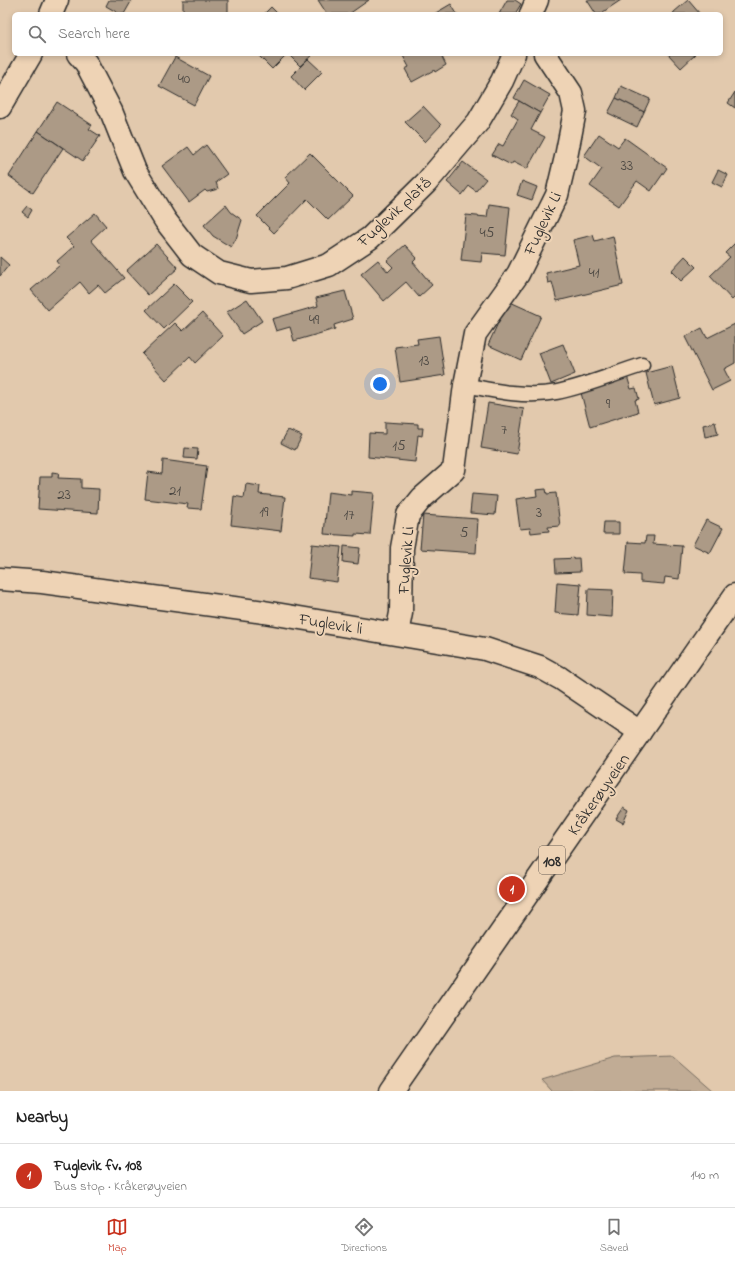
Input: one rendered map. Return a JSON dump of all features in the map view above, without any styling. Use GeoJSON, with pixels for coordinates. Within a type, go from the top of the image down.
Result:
{"type":"FeatureCollection","features":[{"type":"Feature","properties":{"kind":"street"},"geometry":{"type":"LineString","coordinates":[[52,12],[57,0]]}},
{"type":"Feature","properties":{"kind":"street"},"geometry":{"type":"LineString","coordinates":[[532,12],[536,0]]}},
{"type":"Feature","properties":{"kind":"street"},"geometry":{"type":"LineString","coordinates":[[0,107],[29,56]]}},
{"type":"Feature","properties":{"kind":"street","name":"Fuglevik platå"},"geometry":{"type":"LineString","coordinates":[[80,56],[86,63],[111,111],[135,171],[165,220],[192,255],[219,273],[251,281],[287,278],[329,265],[370,238],[426,184],[478,122],[502,81],[513,56]]}},
{"type":"Feature","properties":{"kind":"street","name":"Fuglevik Li"},"geometry":{"type":"LineString","coordinates":[[397,633],[401,612],[402,548],[408,515],[422,498],[454,470],[465,385],[475,334],[518,274],[557,195],[576,111],[571,93],[546,56]]}},
{"type":"Feature","properties":{"kind":"street","name":"Fuglevik li"},"geometry":{"type":"LineString","coordinates":[[0,579],[42,582],[125,593],[397,633],[485,649],[540,667],[560,678],[640,732]]}},
{"type":"Feature","properties":{"kind":"street","name":"Kråkerøyveien"},"geometry":{"type":"LineString","coordinates":[[391,1091],[735,595]]}},
{"type":"Feature","properties":{"kind":"lane"},"geometry":{"type":"LineString","coordinates":[[465,385],[493,391],[527,394],[549,393],[568,389],[642,365]]}},
{"type":"Feature","properties":{"kind":"shaded area"},"geometry":{"type":"Polygon","coordinates":[[[673,1056],[713,1091],[552,1091],[542,1080],[615,1058],[673,1056]]]}},
{"type":"Feature","properties":{"kind":"building"},"geometry":{"type":"Polygon","coordinates":[[[109,0],[132,0],[125,12],[116,12],[106,6],[109,0]]]}},
{"type":"Feature","properties":{"kind":"building"},"geometry":{"type":"Polygon","coordinates":[[[183,0],[228,0],[228,12],[183,12],[183,0]]]}},
{"type":"Feature","properties":{"kind":"building"},"geometry":{"type":"Polygon","coordinates":[[[318,0],[369,0],[352,12],[326,12],[318,0]]]}},
{"type":"Feature","properties":{"kind":"building"},"geometry":{"type":"Polygon","coordinates":[[[507,0],[515,0],[521,4],[516,12],[500,12],[507,0]]]}},
{"type":"Feature","properties":{"kind":"building"},"geometry":{"type":"Polygon","coordinates":[[[587,0],[621,0],[603,12],[595,12],[587,0]]]}},
{"type":"Feature","properties":{"kind":"building"},"geometry":{"type":"Polygon","coordinates":[[[688,0],[698,12],[674,12],[688,0]]]}},
{"type":"Feature","properties":{"kind":"building"},"geometry":{"type":"Polygon","coordinates":[[[451,4],[456,12],[437,12],[451,4]]]}},
{"type":"Feature","properties":{"kind":"building"},"geometry":{"type":"Polygon","coordinates":[[[271,7],[276,12],[266,12],[271,7]]]}},
{"type":"Feature","properties":{"kind":"building"},"geometry":{"type":"Polygon","coordinates":[[[259,56],[285,56],[272,69],[259,56]]]}},
{"type":"Feature","properties":{"kind":"building"},"geometry":{"type":"Polygon","coordinates":[[[290,56],[311,56],[300,66],[290,56]]]}},
{"type":"Feature","properties":{"kind":"building"},"geometry":{"type":"Polygon","coordinates":[[[403,56],[444,56],[442,57],[446,65],[435,72],[434,70],[412,82],[405,69],[409,67],[403,56]]]}},
{"type":"Feature","properties":{"kind":"building"},"geometry":{"type":"Polygon","coordinates":[[[670,56],[694,56],[681,68],[670,56]]]}},
{"type":"Feature","properties":{"kind":"building"},"geometry":{"type":"Polygon","coordinates":[[[175,57],[209,76],[194,105],[159,86],[175,57]]]}},
{"type":"Feature","properties":{"kind":"building"},"geometry":{"type":"Polygon","coordinates":[[[308,59],[322,72],[304,90],[291,76],[308,59]]]}},
{"type":"Feature","properties":{"kind":"building"},"geometry":{"type":"Polygon","coordinates":[[[524,80],[550,95],[540,113],[514,98],[524,80]]]}},
{"type":"Feature","properties":{"kind":"building"},"geometry":{"type":"Polygon","coordinates":[[[621,86],[650,99],[644,112],[616,98],[621,86]]]}},
{"type":"Feature","properties":{"kind":"building"},"geometry":{"type":"Polygon","coordinates":[[[735,92],[735,108],[728,103],[735,92]]]}},
{"type":"Feature","properties":{"kind":"building"},"geometry":{"type":"Polygon","coordinates":[[[616,98],[644,112],[637,127],[608,113],[616,98]]]}},
{"type":"Feature","properties":{"kind":"building"},"geometry":{"type":"Polygon","coordinates":[[[519,101],[540,113],[531,130],[545,137],[527,169],[513,162],[511,165],[492,155],[499,144],[503,146],[518,119],[511,114],[519,101]]]}},
{"type":"Feature","properties":{"kind":"building"},"geometry":{"type":"Polygon","coordinates":[[[57,102],[92,125],[89,129],[100,136],[83,161],[38,131],[57,102]]]}},
{"type":"Feature","properties":{"kind":"building"},"geometry":{"type":"Polygon","coordinates":[[[423,106],[441,125],[425,142],[405,122],[423,106]]]}},
{"type":"Feature","properties":{"kind":"building"},"geometry":{"type":"Polygon","coordinates":[[[38,131],[63,148],[33,193],[9,176],[38,131]]]}},
{"type":"Feature","properties":{"kind":"building"},"geometry":{"type":"Polygon","coordinates":[[[599,134],[618,147],[625,138],[667,168],[651,191],[637,181],[619,206],[590,186],[602,169],[584,156],[599,134]]]}},
{"type":"Feature","properties":{"kind":"building"},"geometry":{"type":"Polygon","coordinates":[[[206,145],[227,174],[216,182],[218,189],[207,192],[205,190],[189,202],[162,166],[188,147],[194,155],[206,145]]]}},
{"type":"Feature","properties":{"kind":"building"},"geometry":{"type":"Polygon","coordinates":[[[310,153],[353,196],[328,220],[307,199],[274,233],[257,216],[290,183],[285,177],[310,153]]]}},
{"type":"Feature","properties":{"kind":"building"},"geometry":{"type":"Polygon","coordinates":[[[463,162],[486,179],[476,191],[469,186],[462,195],[447,182],[463,162]]]}},
{"type":"Feature","properties":{"kind":"building"},"geometry":{"type":"Polygon","coordinates":[[[718,170],[728,175],[722,187],[712,182],[718,170]]]}},
{"type":"Feature","properties":{"kind":"building"},"geometry":{"type":"Polygon","coordinates":[[[522,181],[537,187],[532,200],[517,195],[522,181]]]}},
{"type":"Feature","properties":{"kind":"building"},"geometry":{"type":"Polygon","coordinates":[[[489,204],[510,207],[505,255],[482,253],[481,262],[461,260],[466,215],[487,217],[489,204]]]}},
{"type":"Feature","properties":{"kind":"building"},"geometry":{"type":"Polygon","coordinates":[[[226,205],[231,212],[242,220],[236,239],[231,247],[213,236],[204,225],[226,205]]]}},
{"type":"Feature","properties":{"kind":"building"},"geometry":{"type":"Polygon","coordinates":[[[27,206],[32,210],[28,217],[22,212],[27,206]]]}},
{"type":"Feature","properties":{"kind":"building"},"geometry":{"type":"Polygon","coordinates":[[[95,213],[106,226],[91,240],[124,278],[105,293],[98,285],[89,293],[80,282],[48,310],[31,290],[60,265],[57,261],[74,246],[66,238],[95,213]]]}},
{"type":"Feature","properties":{"kind":"building"},"geometry":{"type":"Polygon","coordinates":[[[593,235],[595,241],[613,236],[623,285],[557,301],[552,282],[548,283],[546,273],[579,265],[573,240],[593,235]]]}},
{"type":"Feature","properties":{"kind":"building"},"geometry":{"type":"Polygon","coordinates":[[[735,243],[735,297],[732,300],[710,276],[730,257],[725,253],[735,243]]]}},
{"type":"Feature","properties":{"kind":"building"},"geometry":{"type":"Polygon","coordinates":[[[156,244],[178,268],[148,295],[126,271],[156,244]]]}},
{"type":"Feature","properties":{"kind":"building"},"geometry":{"type":"Polygon","coordinates":[[[405,245],[417,258],[413,262],[432,285],[419,297],[406,282],[384,301],[361,274],[378,260],[388,272],[393,267],[387,261],[405,245]]]}},
{"type":"Feature","properties":{"kind":"building"},"geometry":{"type":"Polygon","coordinates":[[[685,256],[696,267],[681,281],[671,271],[685,256]]]}},
{"type":"Feature","properties":{"kind":"building"},"geometry":{"type":"Polygon","coordinates":[[[0,257],[9,265],[0,276],[0,257]]]}},
{"type":"Feature","properties":{"kind":"building"},"geometry":{"type":"Polygon","coordinates":[[[174,284],[192,302],[164,329],[146,310],[174,284]]]}},
{"type":"Feature","properties":{"kind":"building"},"geometry":{"type":"Polygon","coordinates":[[[345,291],[353,319],[334,325],[335,329],[294,341],[290,327],[276,331],[272,319],[318,306],[316,298],[345,291]]]}},
{"type":"Feature","properties":{"kind":"building"},"geometry":{"type":"Polygon","coordinates":[[[247,299],[262,321],[242,334],[227,312],[247,299]]]}},
{"type":"Feature","properties":{"kind":"building"},"geometry":{"type":"Polygon","coordinates":[[[508,301],[541,316],[521,360],[488,345],[508,301]]]}},
{"type":"Feature","properties":{"kind":"building"},"geometry":{"type":"Polygon","coordinates":[[[202,313],[223,336],[195,363],[190,357],[166,380],[142,354],[175,323],[183,331],[202,313]]]}},
{"type":"Feature","properties":{"kind":"building"},"geometry":{"type":"Polygon","coordinates":[[[735,324],[735,363],[724,369],[730,381],[712,390],[685,337],[702,328],[707,338],[735,324]]]}},
{"type":"Feature","properties":{"kind":"building"},"geometry":{"type":"Polygon","coordinates":[[[439,336],[445,375],[400,382],[395,347],[418,344],[417,339],[439,336]]]}},
{"type":"Feature","properties":{"kind":"building"},"geometry":{"type":"Polygon","coordinates":[[[563,344],[575,374],[551,384],[539,353],[563,344]]]}},
{"type":"Feature","properties":{"kind":"building"},"geometry":{"type":"Polygon","coordinates":[[[672,366],[680,398],[654,405],[646,373],[672,366]]]}},
{"type":"Feature","properties":{"kind":"building"},"geometry":{"type":"Polygon","coordinates":[[[627,376],[631,389],[636,388],[639,399],[635,400],[638,412],[590,427],[580,389],[627,376]]]}},
{"type":"Feature","properties":{"kind":"building"},"geometry":{"type":"Polygon","coordinates":[[[488,403],[524,409],[517,454],[481,448],[488,403]]]}},
{"type":"Feature","properties":{"kind":"building"},"geometry":{"type":"Polygon","coordinates":[[[385,422],[418,424],[418,428],[423,428],[422,436],[418,435],[415,462],[368,457],[369,433],[385,434],[385,422]]]}},
{"type":"Feature","properties":{"kind":"building"},"geometry":{"type":"Polygon","coordinates":[[[715,422],[718,434],[705,437],[703,425],[715,422]]]}},
{"type":"Feature","properties":{"kind":"building"},"geometry":{"type":"Polygon","coordinates":[[[288,430],[302,436],[295,450],[281,443],[288,430]]]}},
{"type":"Feature","properties":{"kind":"building"},"geometry":{"type":"Polygon","coordinates":[[[185,448],[198,449],[197,459],[184,458],[185,448]]]}},
{"type":"Feature","properties":{"kind":"building"},"geometry":{"type":"Polygon","coordinates":[[[163,460],[207,466],[201,509],[187,508],[188,504],[145,499],[148,472],[162,474],[163,460]]]}},
{"type":"Feature","properties":{"kind":"building"},"geometry":{"type":"Polygon","coordinates":[[[52,472],[59,473],[58,478],[81,479],[81,488],[99,489],[98,513],[38,509],[40,477],[52,477],[52,472]]]}},
{"type":"Feature","properties":{"kind":"building"},"geometry":{"type":"Polygon","coordinates":[[[246,484],[260,486],[259,494],[285,497],[281,531],[231,525],[234,496],[244,498],[246,484]]]}},
{"type":"Feature","properties":{"kind":"building"},"geometry":{"type":"Polygon","coordinates":[[[546,489],[547,494],[556,493],[560,526],[548,527],[549,531],[531,533],[530,528],[520,529],[516,499],[537,496],[536,490],[546,489]]]}},
{"type":"Feature","properties":{"kind":"building"},"geometry":{"type":"Polygon","coordinates":[[[351,491],[374,493],[370,535],[355,534],[355,536],[324,534],[328,492],[351,495],[351,491]]]}},
{"type":"Feature","properties":{"kind":"building"},"geometry":{"type":"Polygon","coordinates":[[[472,494],[497,496],[495,515],[470,513],[472,494]]]}},
{"type":"Feature","properties":{"kind":"building"},"geometry":{"type":"Polygon","coordinates":[[[423,515],[478,519],[476,553],[420,549],[423,515]]]}},
{"type":"Feature","properties":{"kind":"building"},"geometry":{"type":"Polygon","coordinates":[[[706,520],[723,528],[710,553],[693,545],[706,520]]]}},
{"type":"Feature","properties":{"kind":"building"},"geometry":{"type":"Polygon","coordinates":[[[604,522],[619,522],[619,534],[603,534],[604,522]]]}},
{"type":"Feature","properties":{"kind":"building"},"geometry":{"type":"Polygon","coordinates":[[[646,536],[654,536],[653,544],[682,546],[679,579],[665,577],[664,584],[640,582],[640,575],[625,574],[628,542],[645,543],[646,536]]]}},
{"type":"Feature","properties":{"kind":"building"},"geometry":{"type":"Polygon","coordinates":[[[312,544],[341,547],[337,582],[308,578],[312,544]]]}},
{"type":"Feature","properties":{"kind":"building"},"geometry":{"type":"Polygon","coordinates":[[[344,546],[360,548],[358,564],[343,562],[344,546]]]}},
{"type":"Feature","properties":{"kind":"building"},"geometry":{"type":"Polygon","coordinates":[[[579,558],[580,572],[556,573],[555,559],[579,558]]]}},
{"type":"Feature","properties":{"kind":"building"},"geometry":{"type":"Polygon","coordinates":[[[557,582],[581,584],[578,615],[555,613],[557,582]]]}},
{"type":"Feature","properties":{"kind":"building"},"geometry":{"type":"Polygon","coordinates":[[[588,589],[613,590],[612,617],[587,615],[588,589]]]}},
{"type":"Feature","properties":{"kind":"building"},"geometry":{"type":"Polygon","coordinates":[[[624,807],[629,810],[623,823],[616,819],[624,807]]]}},
{"type":"Feature","properties":{"kind":"place","name":"Fuglevik fv. 108"},"geometry":{"type":"Point","coordinates":[512,889]}}]}
